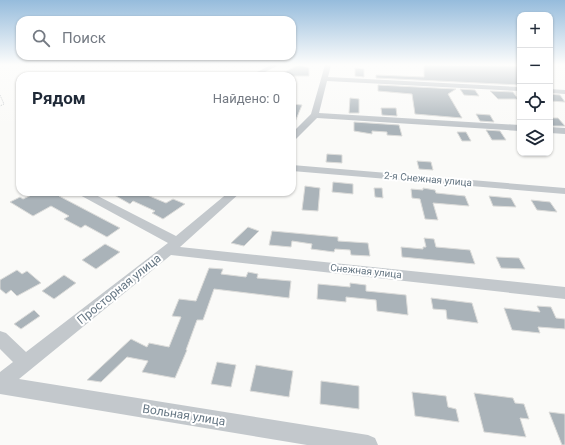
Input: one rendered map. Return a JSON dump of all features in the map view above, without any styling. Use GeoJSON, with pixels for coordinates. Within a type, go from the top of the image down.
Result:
{"type":"FeatureCollection","features":[{"type":"Feature","properties":{"kind":"street"},"geometry":{"type":"LineString","coordinates":[[296,134],[315,115],[323,86]]}},
{"type":"Feature","properties":{"kind":"street"},"geometry":{"type":"LineString","coordinates":[[457,86],[517,89]]}},
{"type":"Feature","properties":{"kind":"street"},"geometry":{"type":"LineString","coordinates":[[553,91],[565,92]]}},
{"type":"Feature","properties":{"kind":"street"},"geometry":{"type":"LineString","coordinates":[[315,115],[517,128]]}},
{"type":"Feature","properties":{"kind":"street"},"geometry":{"type":"LineString","coordinates":[[553,130],[565,131]]}},
{"type":"Feature","properties":{"kind":"street","name":"2-я Снежная улица"},"geometry":{"type":"LineString","coordinates":[[296,168],[565,191]]}},
{"type":"Feature","properties":{"kind":"street","name":"Снежная улица"},"geometry":{"type":"LineString","coordinates":[[89,196],[173,246],[565,293]]}},
{"type":"Feature","properties":{"kind":"street","name":"Просторная улица"},"geometry":{"type":"LineString","coordinates":[[0,384],[173,246],[231,196]]}},
{"type":"Feature","properties":{"kind":"street"},"geometry":{"type":"LineString","coordinates":[[0,338],[26,363]]}},
{"type":"Feature","properties":{"kind":"street","name":"Вольная улица"},"geometry":{"type":"LineString","coordinates":[[0,384],[368,445]]}},
{"type":"Feature","properties":{"kind":"path"},"geometry":{"type":"LineString","coordinates":[[0,95],[4,104],[0,106]]}},
{"type":"Feature","properties":{"kind":"building"},"geometry":{"type":"Polygon","coordinates":[[[378,86],[456,89],[448,94],[462,118],[415,114],[412,94],[378,91],[378,86]]]}},
{"type":"Feature","properties":{"kind":"building"},"geometry":{"type":"Polygon","coordinates":[[[460,89],[475,90],[479,96],[464,95],[460,89]]]}},
{"type":"Feature","properties":{"kind":"building"},"geometry":{"type":"Polygon","coordinates":[[[490,91],[513,92],[517,98],[517,99],[498,99],[490,91]]]}},
{"type":"Feature","properties":{"kind":"building"},"geometry":{"type":"Polygon","coordinates":[[[553,94],[560,95],[565,102],[553,101],[553,94]]]}},
{"type":"Feature","properties":{"kind":"building"},"geometry":{"type":"Polygon","coordinates":[[[350,98],[359,99],[359,113],[349,113],[350,98]]]}},
{"type":"Feature","properties":{"kind":"building"},"geometry":{"type":"Polygon","coordinates":[[[296,104],[302,105],[296,119],[296,104]]]}},
{"type":"Feature","properties":{"kind":"building"},"geometry":{"type":"Polygon","coordinates":[[[381,108],[396,108],[397,116],[382,115],[381,108]]]}},
{"type":"Feature","properties":{"kind":"building"},"geometry":{"type":"Polygon","coordinates":[[[476,114],[490,115],[494,122],[480,121],[476,114]]]}},
{"type":"Feature","properties":{"kind":"building"},"geometry":{"type":"Polygon","coordinates":[[[553,118],[558,118],[565,126],[553,126],[553,118]]]}},
{"type":"Feature","properties":{"kind":"building"},"geometry":{"type":"Polygon","coordinates":[[[354,122],[399,125],[402,136],[387,135],[387,132],[372,131],[372,134],[354,131],[354,122]]]}},
{"type":"Feature","properties":{"kind":"building"},"geometry":{"type":"Polygon","coordinates":[[[486,130],[500,131],[506,140],[492,140],[486,130]]]}},
{"type":"Feature","properties":{"kind":"building"},"geometry":{"type":"Polygon","coordinates":[[[457,132],[466,132],[471,141],[462,141],[457,132]]]}},
{"type":"Feature","properties":{"kind":"building"},"geometry":{"type":"Polygon","coordinates":[[[327,154],[342,155],[342,163],[326,162],[327,154]]]}},
{"type":"Feature","properties":{"kind":"building"},"geometry":{"type":"Polygon","coordinates":[[[417,161],[431,162],[433,170],[419,169],[417,161]]]}},
{"type":"Feature","properties":{"kind":"building"},"geometry":{"type":"Polygon","coordinates":[[[333,182],[353,184],[353,194],[332,192],[333,182]]]}},
{"type":"Feature","properties":{"kind":"building"},"geometry":{"type":"Polygon","coordinates":[[[305,186],[320,188],[318,211],[302,210],[305,186]]]}},
{"type":"Feature","properties":{"kind":"building"},"geometry":{"type":"Polygon","coordinates":[[[374,188],[382,188],[383,198],[375,197],[374,188]]]}},
{"type":"Feature","properties":{"kind":"building"},"geometry":{"type":"Polygon","coordinates":[[[423,188],[435,190],[436,193],[465,196],[469,206],[433,203],[438,220],[425,219],[420,199],[412,198],[411,189],[423,190],[423,188]]]}},
{"type":"Feature","properties":{"kind":"building"},"geometry":{"type":"Polygon","coordinates":[[[29,196],[59,196],[120,228],[107,237],[85,225],[81,228],[64,219],[69,216],[51,206],[33,216],[10,202],[20,197],[23,199],[29,196]]]}},
{"type":"Feature","properties":{"kind":"building"},"geometry":{"type":"Polygon","coordinates":[[[116,196],[149,196],[166,203],[173,199],[185,204],[163,219],[152,213],[155,211],[133,201],[130,204],[116,196]]]}},
{"type":"Feature","properties":{"kind":"building"},"geometry":{"type":"Polygon","coordinates":[[[489,196],[511,198],[516,207],[493,206],[489,196]]]}},
{"type":"Feature","properties":{"kind":"building"},"geometry":{"type":"Polygon","coordinates":[[[531,200],[550,202],[557,212],[537,210],[531,200]]]}},
{"type":"Feature","properties":{"kind":"building"},"geometry":{"type":"Polygon","coordinates":[[[248,227],[259,231],[244,246],[231,243],[248,227]]]}},
{"type":"Feature","properties":{"kind":"building"},"geometry":{"type":"Polygon","coordinates":[[[272,231],[338,237],[338,241],[368,243],[370,256],[351,255],[350,250],[335,249],[334,252],[311,249],[312,244],[292,241],[291,247],[269,245],[272,231]]]}},
{"type":"Feature","properties":{"kind":"building"},"geometry":{"type":"Polygon","coordinates":[[[424,238],[434,239],[436,247],[470,250],[475,264],[402,257],[401,247],[423,249],[423,247],[426,247],[424,238]]]}},
{"type":"Feature","properties":{"kind":"building"},"geometry":{"type":"Polygon","coordinates":[[[105,244],[120,252],[96,269],[82,260],[105,244]]]}},
{"type":"Feature","properties":{"kind":"building"},"geometry":{"type":"Polygon","coordinates":[[[496,257],[519,258],[525,269],[501,268],[496,257]]]}},
{"type":"Feature","properties":{"kind":"building"},"geometry":{"type":"Polygon","coordinates":[[[209,268],[223,269],[221,274],[246,277],[248,272],[258,274],[257,278],[291,281],[289,298],[214,289],[203,320],[197,320],[187,350],[175,378],[142,372],[148,361],[127,357],[101,382],[87,380],[131,339],[147,347],[149,343],[169,347],[181,317],[172,316],[179,299],[196,301],[209,268]]]}},
{"type":"Feature","properties":{"kind":"building"},"geometry":{"type":"Polygon","coordinates":[[[17,270],[22,274],[27,271],[41,283],[17,296],[11,290],[6,294],[0,289],[0,280],[17,270]]]}},
{"type":"Feature","properties":{"kind":"building"},"geometry":{"type":"Polygon","coordinates":[[[64,275],[76,283],[54,299],[42,291],[64,275]]]}},
{"type":"Feature","properties":{"kind":"building"},"geometry":{"type":"Polygon","coordinates":[[[350,283],[366,285],[366,291],[406,295],[408,315],[377,311],[376,300],[346,297],[346,302],[317,299],[318,284],[350,287],[350,283]]]}},
{"type":"Feature","properties":{"kind":"building"},"geometry":{"type":"Polygon","coordinates":[[[431,298],[472,303],[478,323],[447,319],[446,310],[433,309],[431,298]]]}},
{"type":"Feature","properties":{"kind":"building"},"geometry":{"type":"Polygon","coordinates":[[[537,306],[551,307],[556,318],[565,319],[565,329],[538,327],[540,333],[512,330],[504,308],[540,312],[537,306]]]}},
{"type":"Feature","properties":{"kind":"building"},"geometry":{"type":"Polygon","coordinates":[[[34,310],[40,316],[21,329],[14,324],[34,310]]]}},
{"type":"Feature","properties":{"kind":"building"},"geometry":{"type":"Polygon","coordinates":[[[217,362],[236,365],[231,387],[211,384],[217,362]]]}},
{"type":"Feature","properties":{"kind":"building"},"geometry":{"type":"Polygon","coordinates":[[[256,365],[293,371],[289,397],[250,391],[256,365]]]}},
{"type":"Feature","properties":{"kind":"building"},"geometry":{"type":"Polygon","coordinates":[[[321,381],[359,386],[359,409],[320,404],[321,381]]]}},
{"type":"Feature","properties":{"kind":"building"},"geometry":{"type":"Polygon","coordinates":[[[412,392],[446,396],[448,407],[456,409],[459,422],[415,416],[412,392]]]}},
{"type":"Feature","properties":{"kind":"building"},"geometry":{"type":"Polygon","coordinates":[[[474,393],[513,398],[515,403],[524,404],[529,419],[520,418],[526,437],[484,432],[474,393]]]}},
{"type":"Feature","properties":{"kind":"building"},"geometry":{"type":"Polygon","coordinates":[[[549,412],[565,414],[565,445],[562,445],[549,412]]]}}]}
